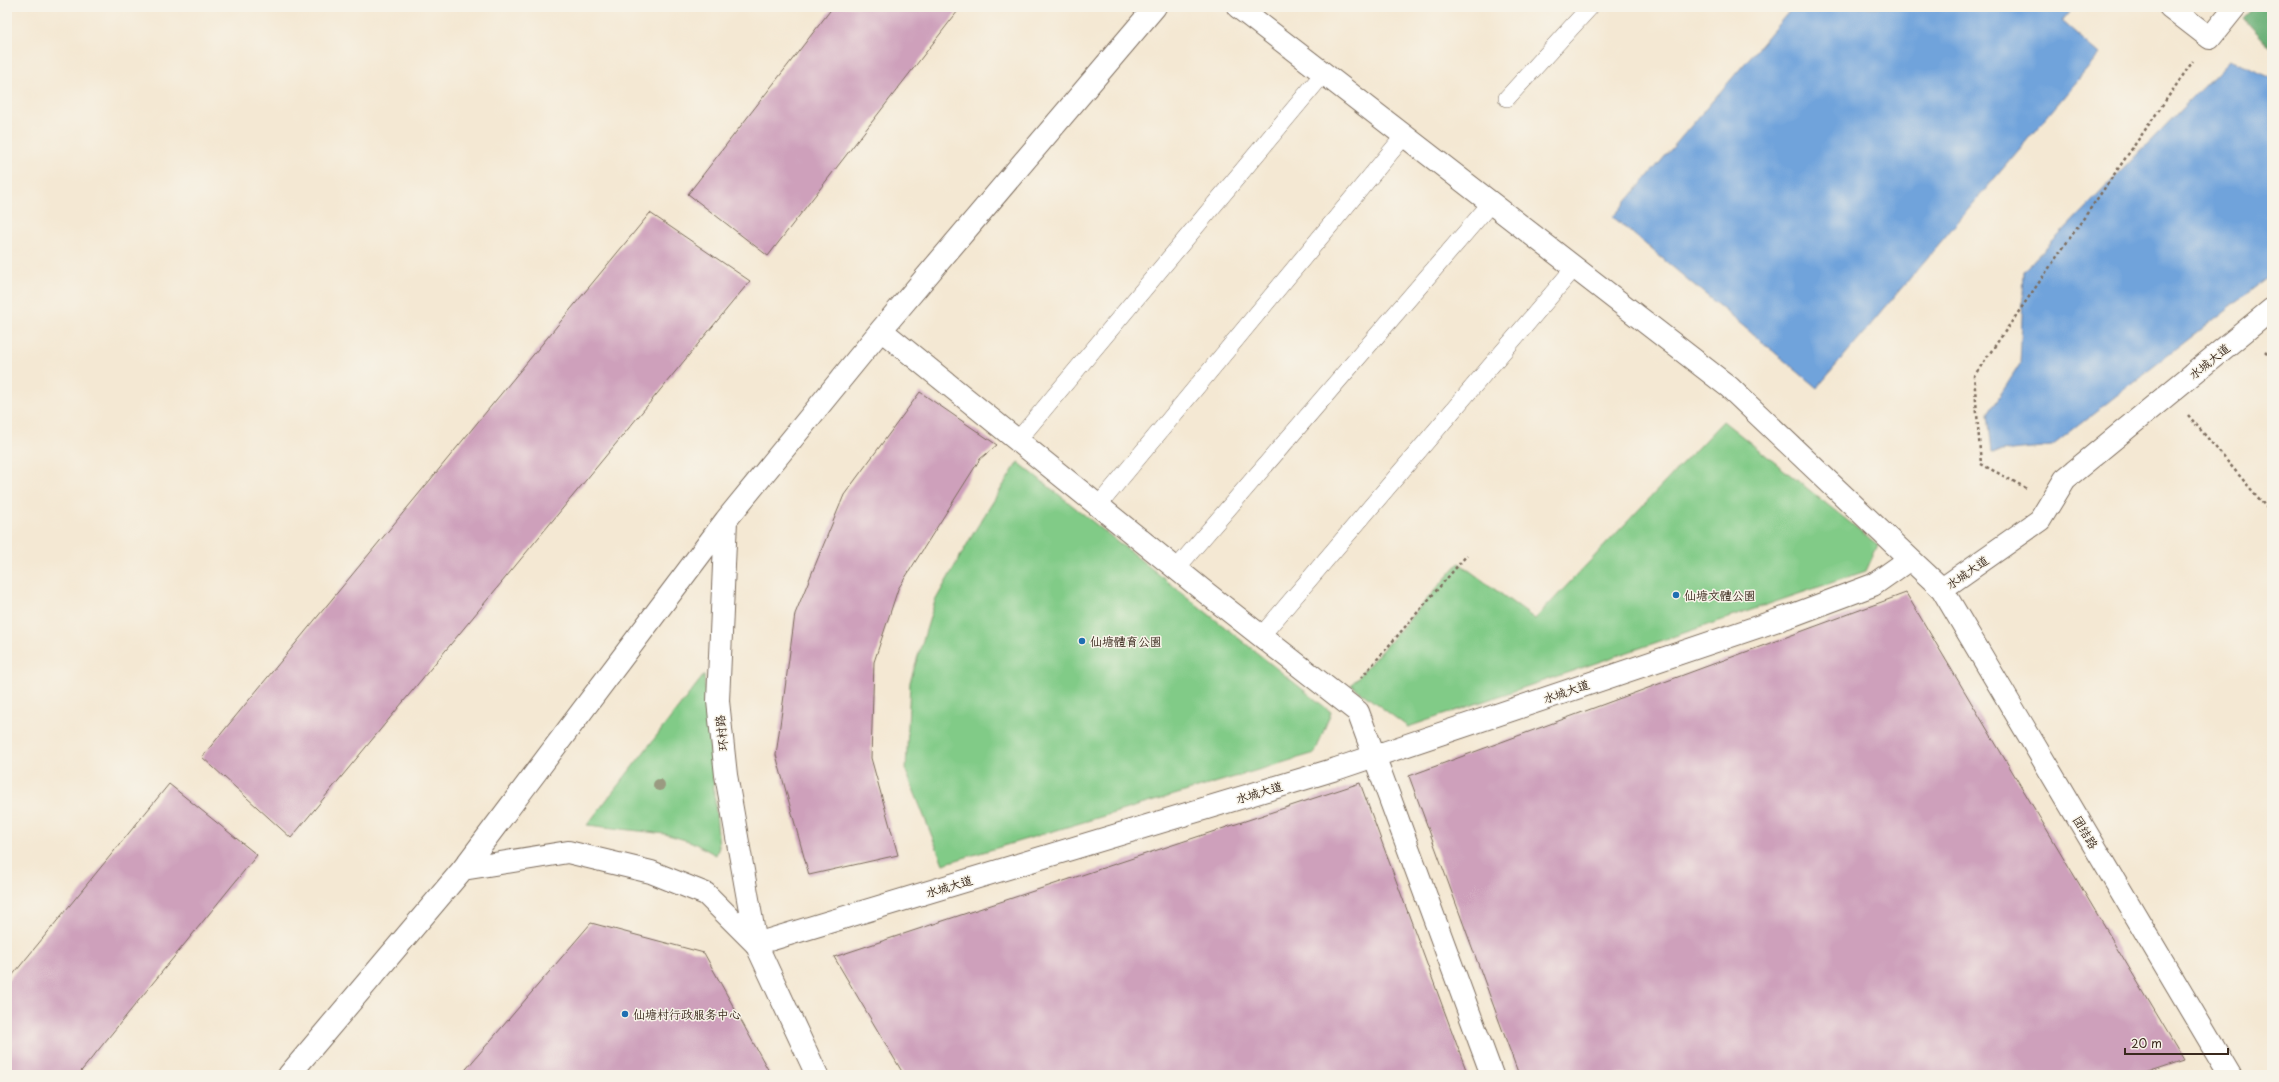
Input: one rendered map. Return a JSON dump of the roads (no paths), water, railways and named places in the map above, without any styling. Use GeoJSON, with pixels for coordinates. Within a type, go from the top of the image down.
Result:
{"type":"FeatureCollection","features":[{"type":"Feature","properties":{"kind":"street"},"geometry":{"type":"LineString","coordinates":[[289,1075],[463,869],[726,520],[881,330],[1155,7]]}},
{"type":"Feature","properties":{"kind":"street"},"geometry":{"type":"LineString","coordinates":[[1238,7],[1729,387],[1910,559]]}},
{"type":"Feature","properties":{"kind":"street"},"geometry":{"type":"LineString","coordinates":[[2170,7],[2210,38],[2235,7]]}},
{"type":"Feature","properties":{"kind":"street","name":"水城大道"},"geometry":{"type":"LineString","coordinates":[[756,944],[1374,756],[1793,615],[1873,586],[1910,559],[1942,589],[2040,520],[2064,479],[2272,309]]}},
{"type":"Feature","properties":{"kind":"street"},"geometry":{"type":"LineString","coordinates":[[881,330],[1176,569],[1358,712],[1492,1075]]}},
{"type":"Feature","properties":{"kind":"street","name":"环村路"},"geometry":{"type":"LineString","coordinates":[[726,520],[718,702],[726,775],[756,944],[817,1075]]}},
{"type":"Feature","properties":{"kind":"street","name":"团结路"},"geometry":{"type":"LineString","coordinates":[[1942,589],[2225,1074]]}},
{"type":"Feature","properties":{"kind":"street","name":"环村路"},"geometry":{"type":"LineString","coordinates":[[463,869],[568,852],[651,872],[706,894],[756,944]]}},
{"type":"Feature","properties":{"kind":"lane"},"geometry":{"type":"LineString","coordinates":[[1507,98],[1590,7]]}},
{"type":"Feature","properties":{"kind":"lane"},"geometry":{"type":"LineString","coordinates":[[1018,440],[1324,73]]}},
{"type":"Feature","properties":{"kind":"lane"},"geometry":{"type":"LineString","coordinates":[[1098,506],[1404,136]]}},
{"type":"Feature","properties":{"kind":"lane"},"geometry":{"type":"LineString","coordinates":[[1176,569],[1491,203]]}},
{"type":"Feature","properties":{"kind":"lane"},"geometry":{"type":"LineString","coordinates":[[1261,636],[1575,267]]}},
{"type":"Feature","properties":{"kind":"water"},"geometry":{"type":"Polygon","coordinates":[[[1793,7],[2073,7],[2062,21],[2100,54],[1817,388],[1613,217],[1793,7]]]}},
{"type":"Feature","properties":{"kind":"water"},"geometry":{"type":"Polygon","coordinates":[[[2229,60],[2272,78],[2272,274],[2052,446],[1992,452],[1988,414],[2020,364],[2024,271],[2229,60]]]}},
{"type":"Feature","properties":{"kind":"place","name":"仙塘文體公園"},"geometry":{"type":"Point","coordinates":[1676,595]}},
{"type":"Feature","properties":{"kind":"place","name":"仙塘體育公園"},"geometry":{"type":"Point","coordinates":[1082,641]}},
{"type":"Feature","properties":{"kind":"place","name":"仙塘村行政服务中心"},"geometry":{"type":"Point","coordinates":[625,1014]}}]}
